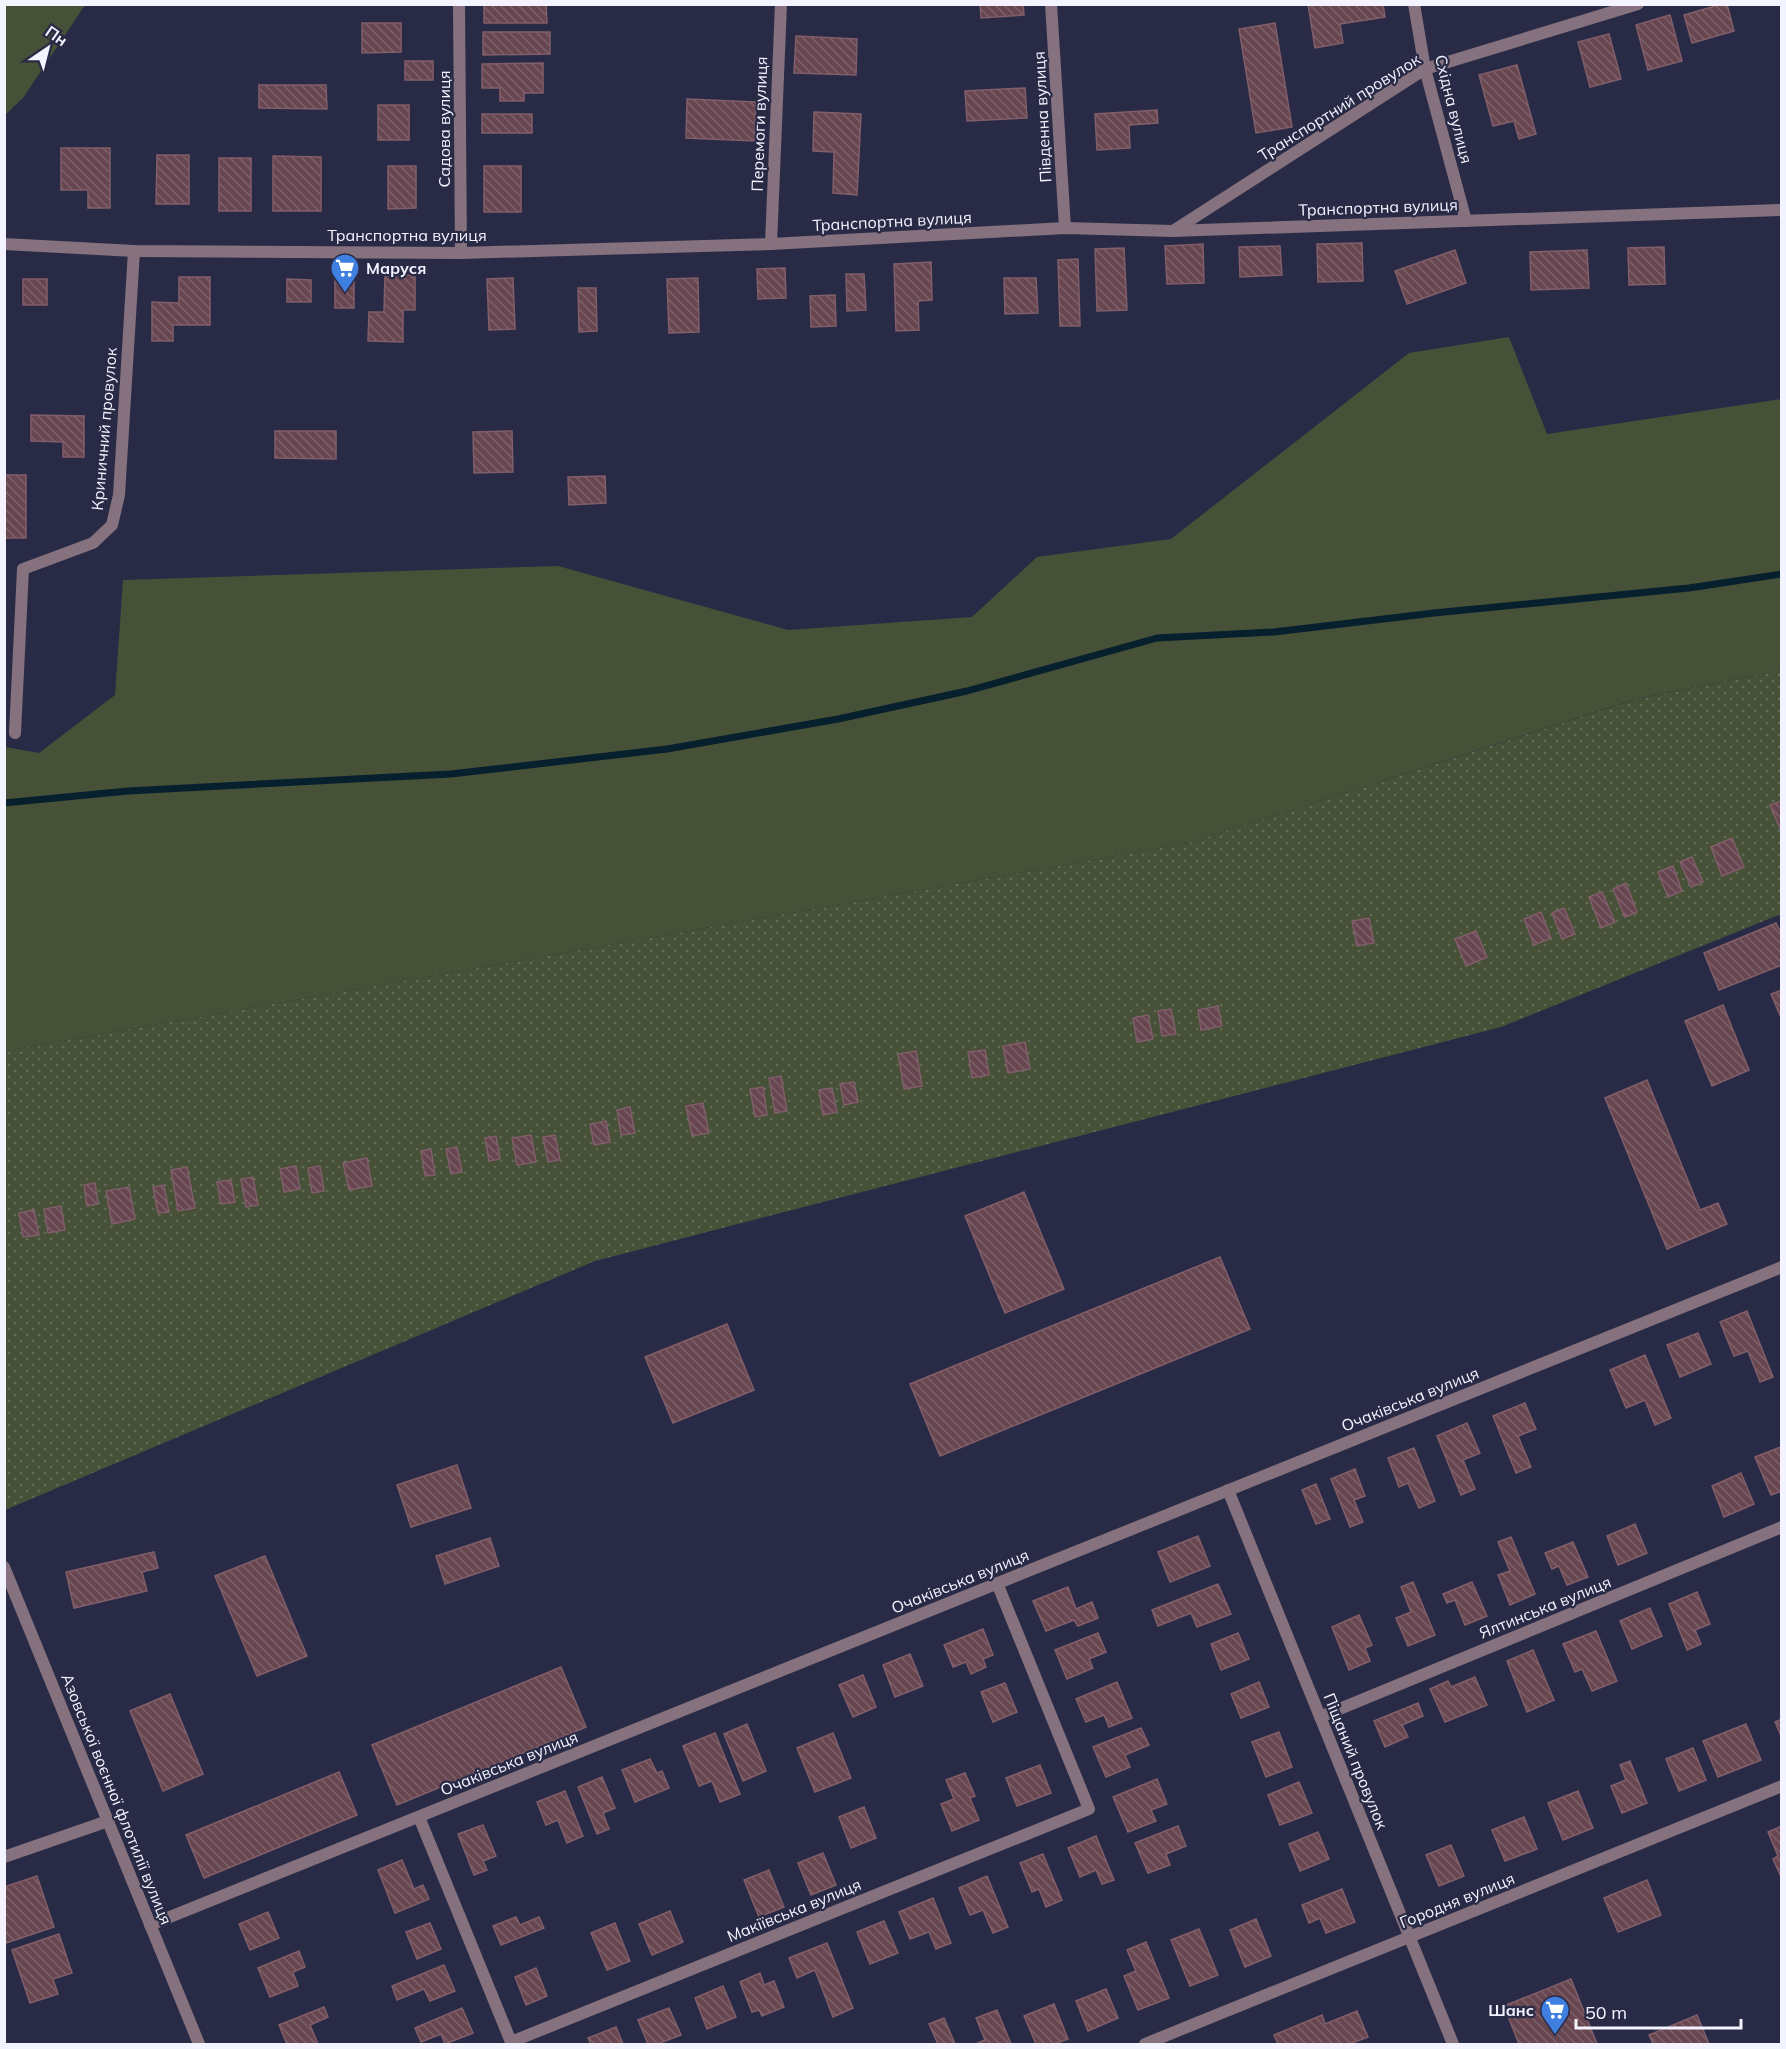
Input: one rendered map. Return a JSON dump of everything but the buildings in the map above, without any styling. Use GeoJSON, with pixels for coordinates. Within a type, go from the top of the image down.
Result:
{"type":"FeatureCollection","features":[{"type":"Feature","properties":{"kind":"street","name":"Садова вулиця"},"geometry":{"type":"LineString","coordinates":[[459,4],[461,253]]}},
{"type":"Feature","properties":{"kind":"street","name":"Перемоги вулиця"},"geometry":{"type":"LineString","coordinates":[[771,244],[781,4]]}},
{"type":"Feature","properties":{"kind":"street","name":"Південна вулиця"},"geometry":{"type":"LineString","coordinates":[[1051,4],[1065,228]]}},
{"type":"Feature","properties":{"kind":"street","name":"Східна вулиця"},"geometry":{"type":"LineString","coordinates":[[1414,4],[1425,69],[1467,221]]}},
{"type":"Feature","properties":{"kind":"street","name":"Транспортний провулок"},"geometry":{"type":"LineString","coordinates":[[1172,231],[1425,69],[1638,4]]}},
{"type":"Feature","properties":{"kind":"street","name":"Транспортна вулиця"},"geometry":{"type":"LineString","coordinates":[[4,244],[134,251],[461,253],[771,244],[1065,228],[1172,231],[1782,210]]}},
{"type":"Feature","properties":{"kind":"street","name":"Криничний провулок"},"geometry":{"type":"LineString","coordinates":[[15,733],[23,569],[93,543],[112,525],[118,495],[134,251]]}},
{"type":"Feature","properties":{"kind":"street","name":"Очаківська вулиця"},"geometry":{"type":"LineString","coordinates":[[150,1925],[1782,1267]]}},
{"type":"Feature","properties":{"kind":"street","name":"Піщаний провулок"},"geometry":{"type":"LineString","coordinates":[[1228,1490],[1453,2044]]}},
{"type":"Feature","properties":{"kind":"street","name":"Ялтинська вулиця"},"geometry":{"type":"LineString","coordinates":[[1320,1717],[1782,1527]]}},
{"type":"Feature","properties":{"kind":"street","name":"Азовської воєнної флотилії вулиця"},"geometry":{"type":"LineString","coordinates":[[4,1567],[199,2044]]}},
{"type":"Feature","properties":{"kind":"street","name":"Макіївська вулиця"},"geometry":{"type":"LineString","coordinates":[[419,1816],[512,2042],[1089,1809],[997,1583]]}},
{"type":"Feature","properties":{"kind":"street","name":"Городня вулиця"},"geometry":{"type":"LineString","coordinates":[[1145,2044],[1782,1786]]}},
{"type":"Feature","properties":{"kind":"street"},"geometry":{"type":"LineString","coordinates":[[4,1857],[108,1821]]}},
{"type":"Feature","properties":{"kind":"green space"},"geometry":{"type":"Polygon","coordinates":[[[5,4],[85,5],[23,98],[5,115],[5,4]]]}},
{"type":"Feature","properties":{"kind":"green space"},"geometry":{"type":"Polygon","coordinates":[[[1509,337],[1547,434],[1781,399],[1781,670],[1636,699],[1189,843],[5,1051],[5,747],[39,753],[115,695],[123,580],[558,566],[788,630],[972,617],[1037,557],[1171,539],[1409,353],[1509,337]]]}},
{"type":"Feature","properties":{"kind":"green space"},"geometry":{"type":"Polygon","coordinates":[[[1781,670],[1781,914],[1501,1027],[595,1261],[5,1510],[5,1051],[1189,843],[1637,699],[1781,670]]]}},
{"type":"Feature","properties":{"kind":"waterway"},"geometry":{"type":"LineString","coordinates":[[4,803],[128,791],[451,774],[667,749],[838,719],[967,691],[1157,638],[1274,632],[1434,613],[1689,588],[1782,574]]}},
{"type":"Feature","properties":{"kind":"place","name":"Маруся"},"geometry":{"type":"Point","coordinates":[345,294]}},
{"type":"Feature","properties":{"kind":"place","name":"Шанс"},"geometry":{"type":"Point","coordinates":[1555,2036]}}]}
